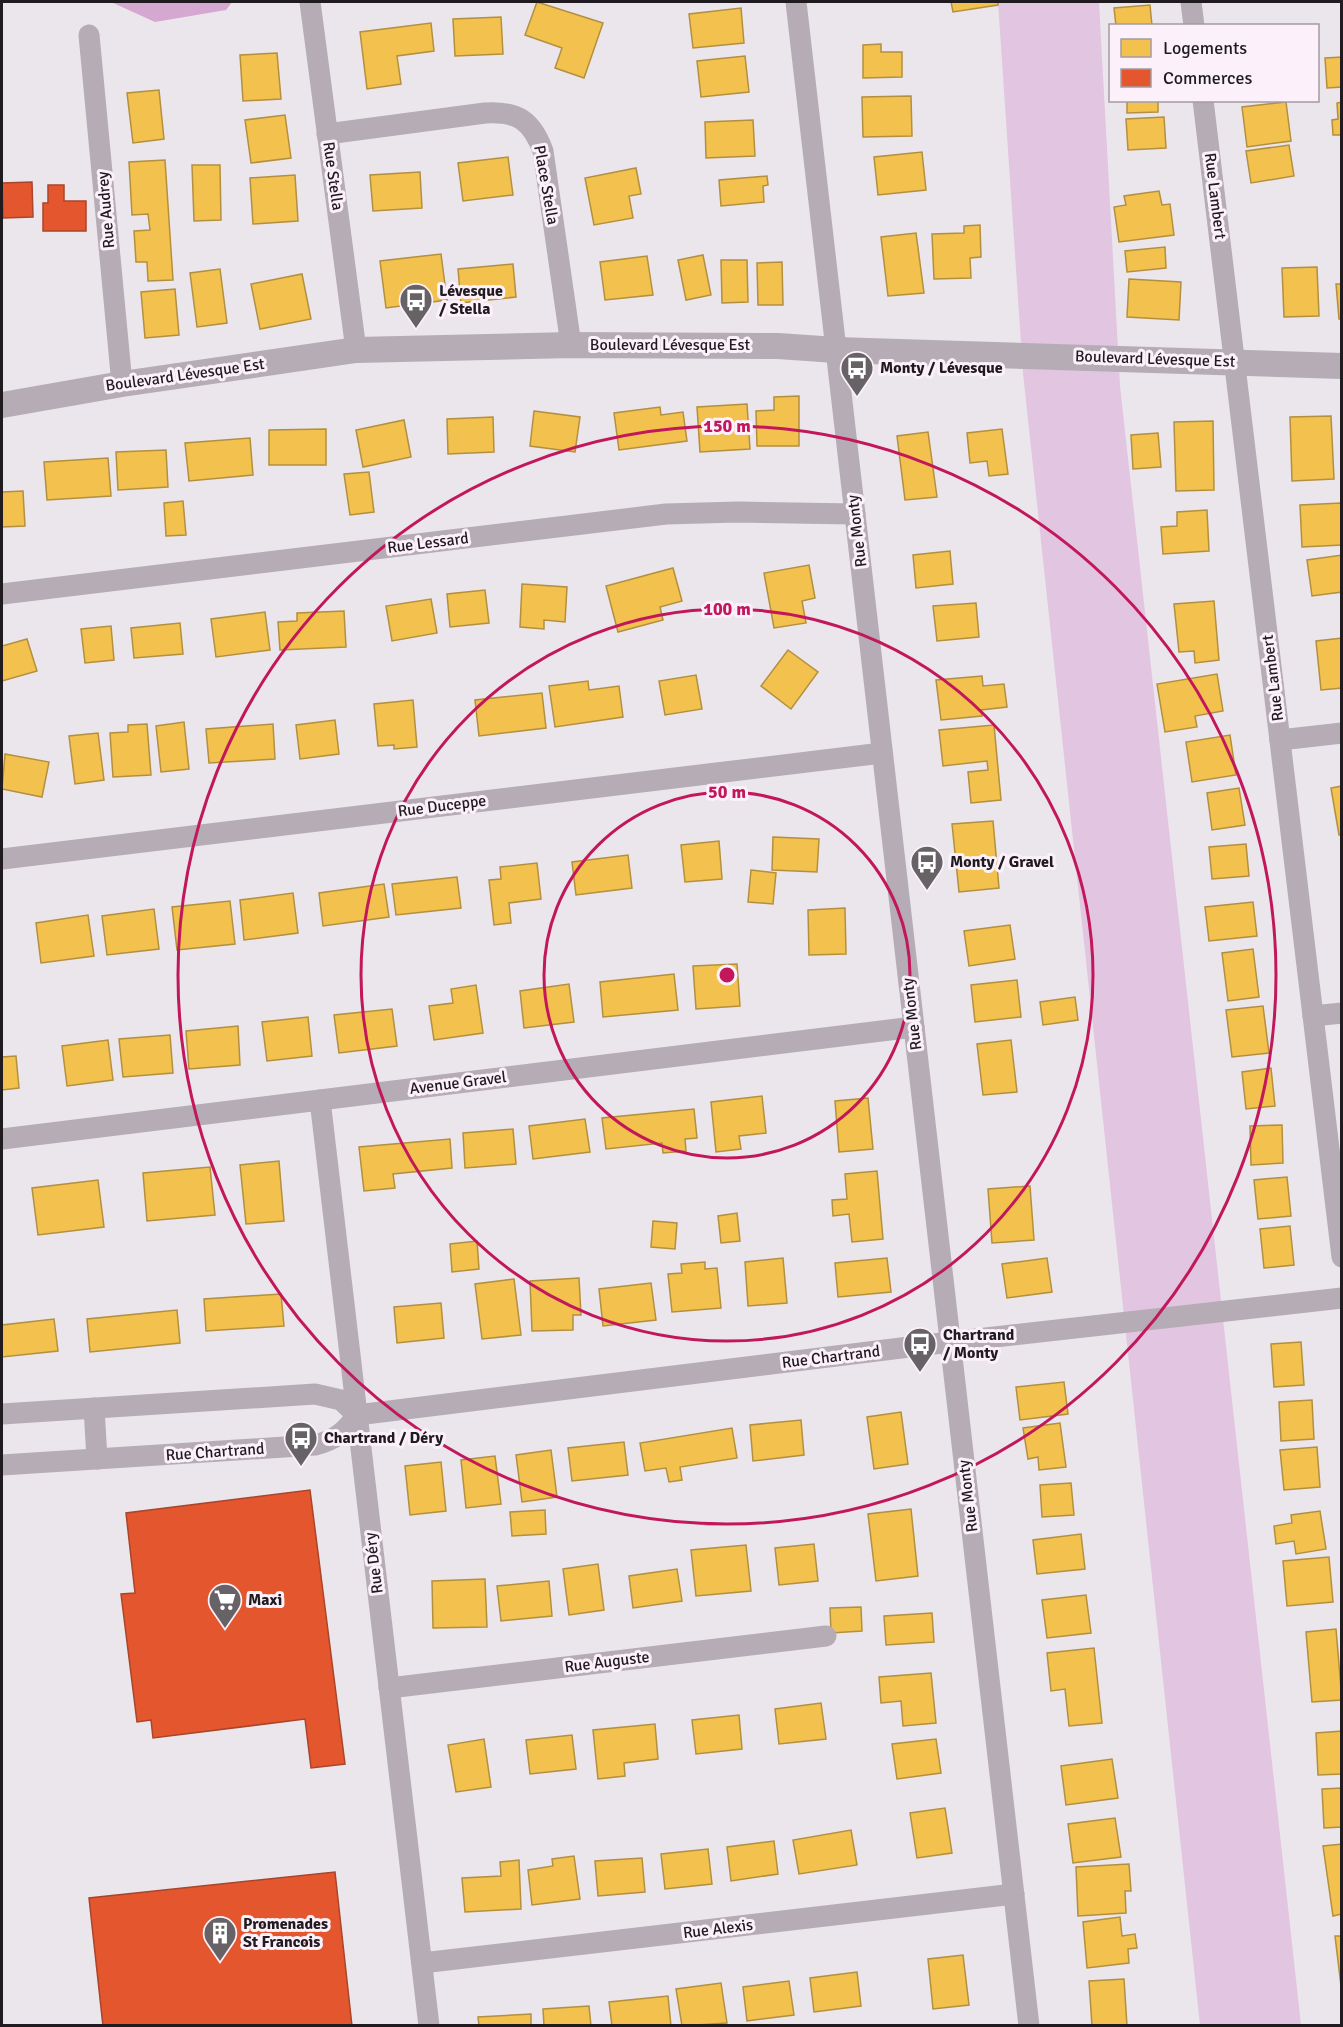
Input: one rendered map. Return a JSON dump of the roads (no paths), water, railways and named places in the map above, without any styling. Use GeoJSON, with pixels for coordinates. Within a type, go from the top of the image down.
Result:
{"type":"FeatureCollection","features":[{"type":"Feature","properties":{"kind":"street","name":"Rue Stella"},"geometry":{"type":"LineString","coordinates":[[310,2],[356,350]]}},
{"type":"Feature","properties":{"kind":"street","name":"Rue Monty"},"geometry":{"type":"LineString","coordinates":[[796,2],[1029,2025]]}},
{"type":"Feature","properties":{"kind":"street"},"geometry":{"type":"LineString","coordinates":[[1191,2],[1194,24]]}},
{"type":"Feature","properties":{"kind":"street","name":"Rue Audrey"},"geometry":{"type":"LineString","coordinates":[[89,35],[122,384]]}},
{"type":"Feature","properties":{"kind":"street","name":"Rue Lambert"},"geometry":{"type":"LineString","coordinates":[[1203,102],[1341,1257]]}},
{"type":"Feature","properties":{"kind":"street","name":"Place Stella"},"geometry":{"type":"LineString","coordinates":[[327,134],[485,112],[499,112],[527,122],[537,135],[543,151],[571,345]]}},
{"type":"Feature","properties":{"kind":"street","name":"Boulevard Lévesque Est"},"geometry":{"type":"LineString","coordinates":[[2,405],[122,384],[356,350],[571,345],[778,346],[836,350],[1341,366]]}},
{"type":"Feature","properties":{"kind":"street","name":"Rue Lessard"},"geometry":{"type":"LineString","coordinates":[[2,594],[666,514],[738,512],[855,514]]}},
{"type":"Feature","properties":{"kind":"street"},"geometry":{"type":"LineString","coordinates":[[1280,740],[1341,733]]}},
{"type":"Feature","properties":{"kind":"street","name":"Rue Duceppe"},"geometry":{"type":"LineString","coordinates":[[2,859],[882,753]]}},
{"type":"Feature","properties":{"kind":"street"},"geometry":{"type":"LineString","coordinates":[[1313,1016],[1341,1013]]}},
{"type":"Feature","properties":{"kind":"street","name":"Avenue Gravel"},"geometry":{"type":"LineString","coordinates":[[2,1139],[914,1027]]}},
{"type":"Feature","properties":{"kind":"street","name":"Rue Déry"},"geometry":{"type":"LineString","coordinates":[[320,1100],[429,2025]]}},
{"type":"Feature","properties":{"kind":"street","name":"Rue Chartrand"},"geometry":{"type":"LineString","coordinates":[[2,1465],[315,1445],[331,1441],[346,1430],[357,1415],[950,1342],[1341,1298]]}},
{"type":"Feature","properties":{"kind":"street"},"geometry":{"type":"LineString","coordinates":[[2,1414],[315,1394],[341,1400],[357,1415]]}},
{"type":"Feature","properties":{"kind":"street"},"geometry":{"type":"LineString","coordinates":[[94,1408],[97,1459]]}},
{"type":"Feature","properties":{"kind":"street","name":"Rue Auguste"},"geometry":{"type":"LineString","coordinates":[[389,1688],[826,1636]]}},
{"type":"Feature","properties":{"kind":"street","name":"Rue Alexis"},"geometry":{"type":"LineString","coordinates":[[422,1963],[1014,1894]]}},
{"type":"Feature","properties":{"kind":"place","name":"Lévesque / Stella"},"geometry":{"type":"Point","coordinates":[416,329]}},
{"type":"Feature","properties":{"kind":"place","name":"Monty / Lévesque"},"geometry":{"type":"Point","coordinates":[857,397]}},
{"type":"Feature","properties":{"kind":"place","name":"Monty / Gravel"},"geometry":{"type":"Point","coordinates":[927,891]}},
{"type":"Feature","properties":{"kind":"place","name":"Chartrand / Monty"},"geometry":{"type":"Point","coordinates":[920,1373]}},
{"type":"Feature","properties":{"kind":"place","name":"Chartrand / Déry"},"geometry":{"type":"Point","coordinates":[301,1467]}},
{"type":"Feature","properties":{"kind":"place","name":"Maxi"},"geometry":{"type":"Point","coordinates":[225,1629]}},
{"type":"Feature","properties":{"kind":"place","name":"Promenades St Francois"},"geometry":{"type":"Point","coordinates":[220,1962]}}]}
